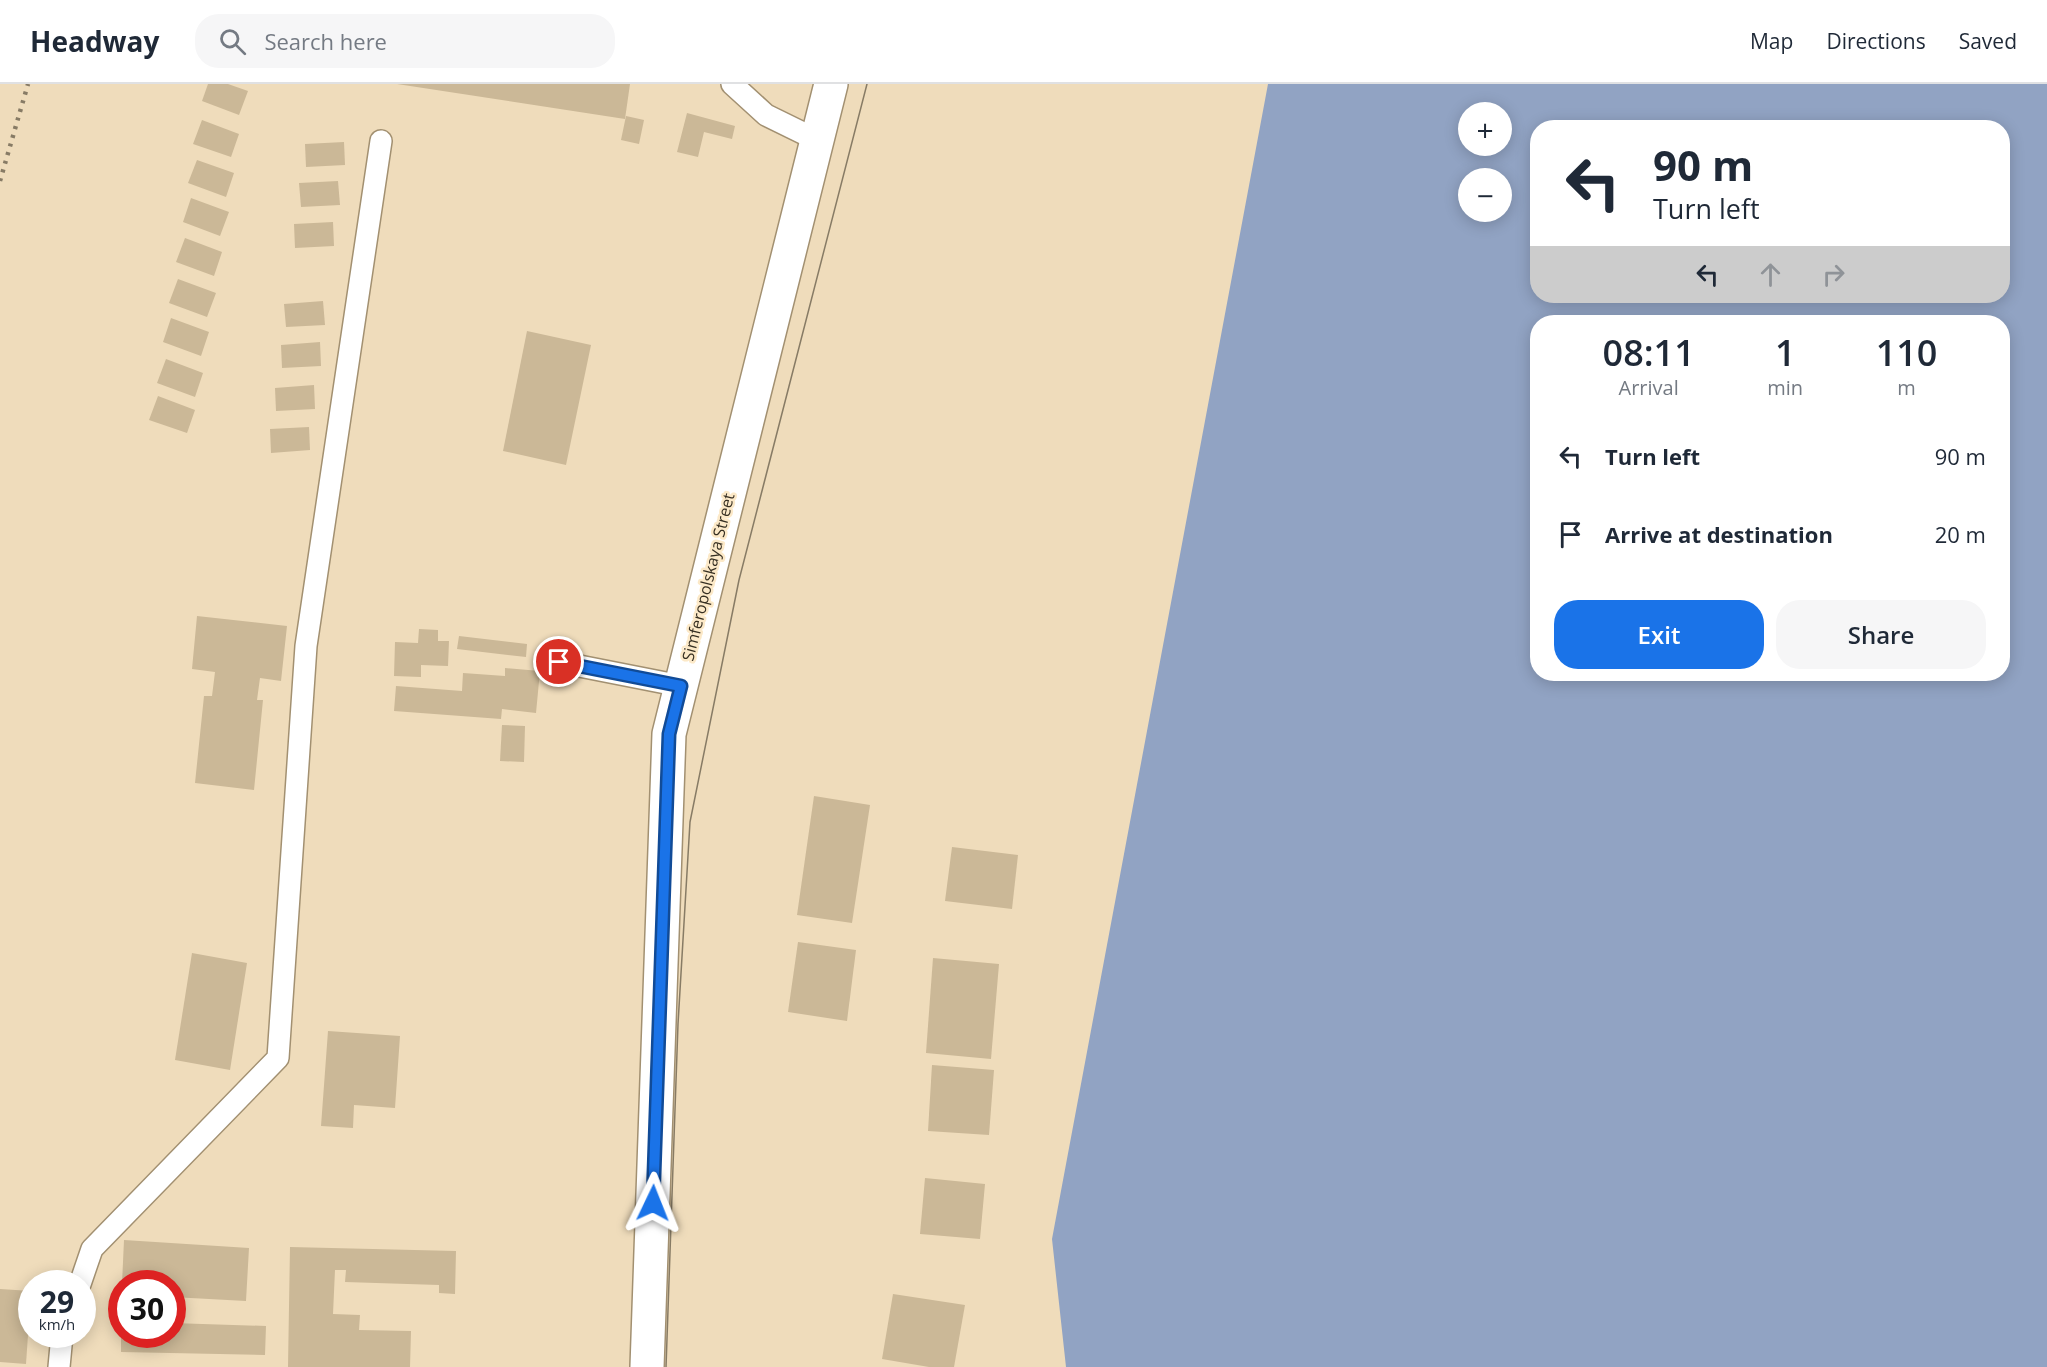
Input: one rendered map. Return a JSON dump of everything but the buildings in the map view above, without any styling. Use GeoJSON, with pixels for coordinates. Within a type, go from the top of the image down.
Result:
{"type":"FeatureCollection","features":[{"type":"Feature","properties":{"kind":"street","name":"Simferopolskaya Street"},"geometry":{"type":"LineString","coordinates":[[647,1367],[669,734],[831,84]]}},
{"type":"Feature","properties":{"kind":"lane"},"geometry":{"type":"LineString","coordinates":[[732,84],[766,115],[817,140]]}},
{"type":"Feature","properties":{"kind":"lane"},"geometry":{"type":"LineString","coordinates":[[85,1270],[92,1248],[279,1058],[306,646],[381,141]]}},
{"type":"Feature","properties":{"kind":"lane"},"geometry":{"type":"LineString","coordinates":[[559,662],[681,686]]}},
{"type":"Feature","properties":{"kind":"lane"},"geometry":{"type":"LineString","coordinates":[[59,1367],[61,1348]]}},
{"type":"Feature","properties":{"kind":"water"},"geometry":{"type":"Polygon","coordinates":[[[1268,84],[2047,84],[2047,1367],[1066,1367],[1052,1239],[1268,84]]]}},
{"type":"Feature","properties":{"kind":"tram line"},"geometry":{"type":"LineString","coordinates":[[666,1367],[678,1024],[690,822],[739,580],[867,84]]}},
{"type":"Feature","properties":{"kind":"railway"},"geometry":{"type":"LineString","coordinates":[[0,181],[28,84]]}},
{"type":"Feature","properties":{"kind":"route"},"geometry":{"type":"LineString","coordinates":[[559,662],[681,686],[669,734],[653,1203]]}}]}
